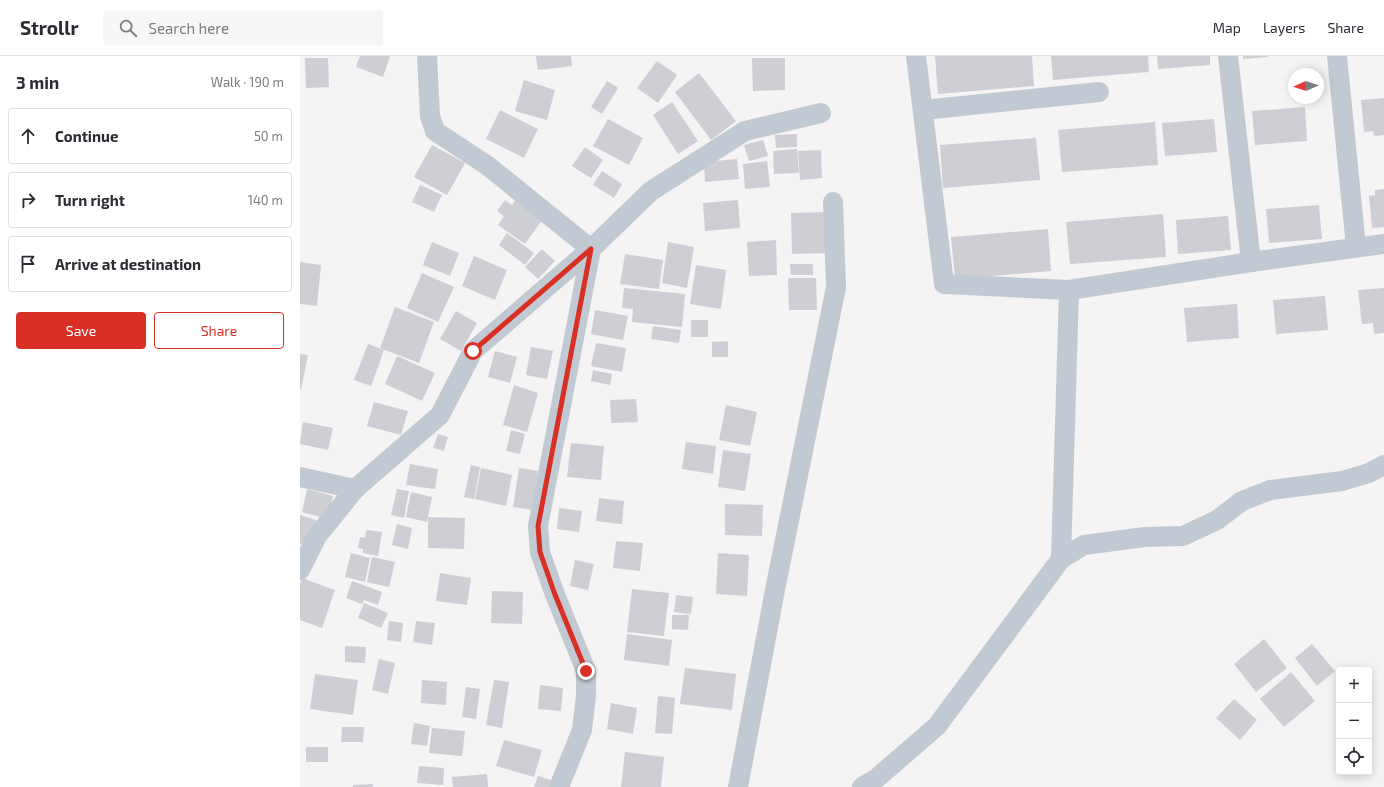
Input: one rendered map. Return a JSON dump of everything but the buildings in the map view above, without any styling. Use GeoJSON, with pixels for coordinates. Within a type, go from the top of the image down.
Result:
{"type":"FeatureCollection","features":[{"type":"Feature","properties":{"kind":"street"},"geometry":{"type":"LineString","coordinates":[[427,56],[430,116],[436,131],[488,166],[591,249]]}},
{"type":"Feature","properties":{"kind":"street"},"geometry":{"type":"LineString","coordinates":[[916,56],[944,284],[1069,290],[1251,262],[1384,244]]}},
{"type":"Feature","properties":{"kind":"street"},"geometry":{"type":"LineString","coordinates":[[1228,56],[1251,262]]}},
{"type":"Feature","properties":{"kind":"street"},"geometry":{"type":"LineString","coordinates":[[1337,56],[1356,247]]}},
{"type":"Feature","properties":{"kind":"street"},"geometry":{"type":"LineString","coordinates":[[923,110],[1099,92]]}},
{"type":"Feature","properties":{"kind":"street"},"geometry":{"type":"LineString","coordinates":[[300,570],[317,536],[355,489],[440,415],[473,351],[591,249],[651,192],[745,131],[821,113]]}},
{"type":"Feature","properties":{"kind":"street"},"geometry":{"type":"LineString","coordinates":[[738,787],[775,590],[836,287],[833,202]]}},
{"type":"Feature","properties":{"kind":"street"},"geometry":{"type":"LineString","coordinates":[[559,787],[582,730],[586,696],[586,671],[542,559],[538,526],[591,249]]}},
{"type":"Feature","properties":{"kind":"street"},"geometry":{"type":"LineString","coordinates":[[1061,559],[1069,290]]}},
{"type":"Feature","properties":{"kind":"street"},"geometry":{"type":"LineString","coordinates":[[862,787],[877,778],[937,726],[1061,559],[1084,545],[1145,537],[1183,536],[1217,520],[1242,501],[1270,490],[1342,481],[1369,474],[1384,465]]}},
{"type":"Feature","properties":{"kind":"street"},"geometry":{"type":"LineString","coordinates":[[300,477],[355,489]]}},
{"type":"Feature","properties":{"kind":"route"},"geometry":{"type":"LineString","coordinates":[[473,351],[591,249],[538,526],[540,552],[554,592],[586,671]]}}]}
